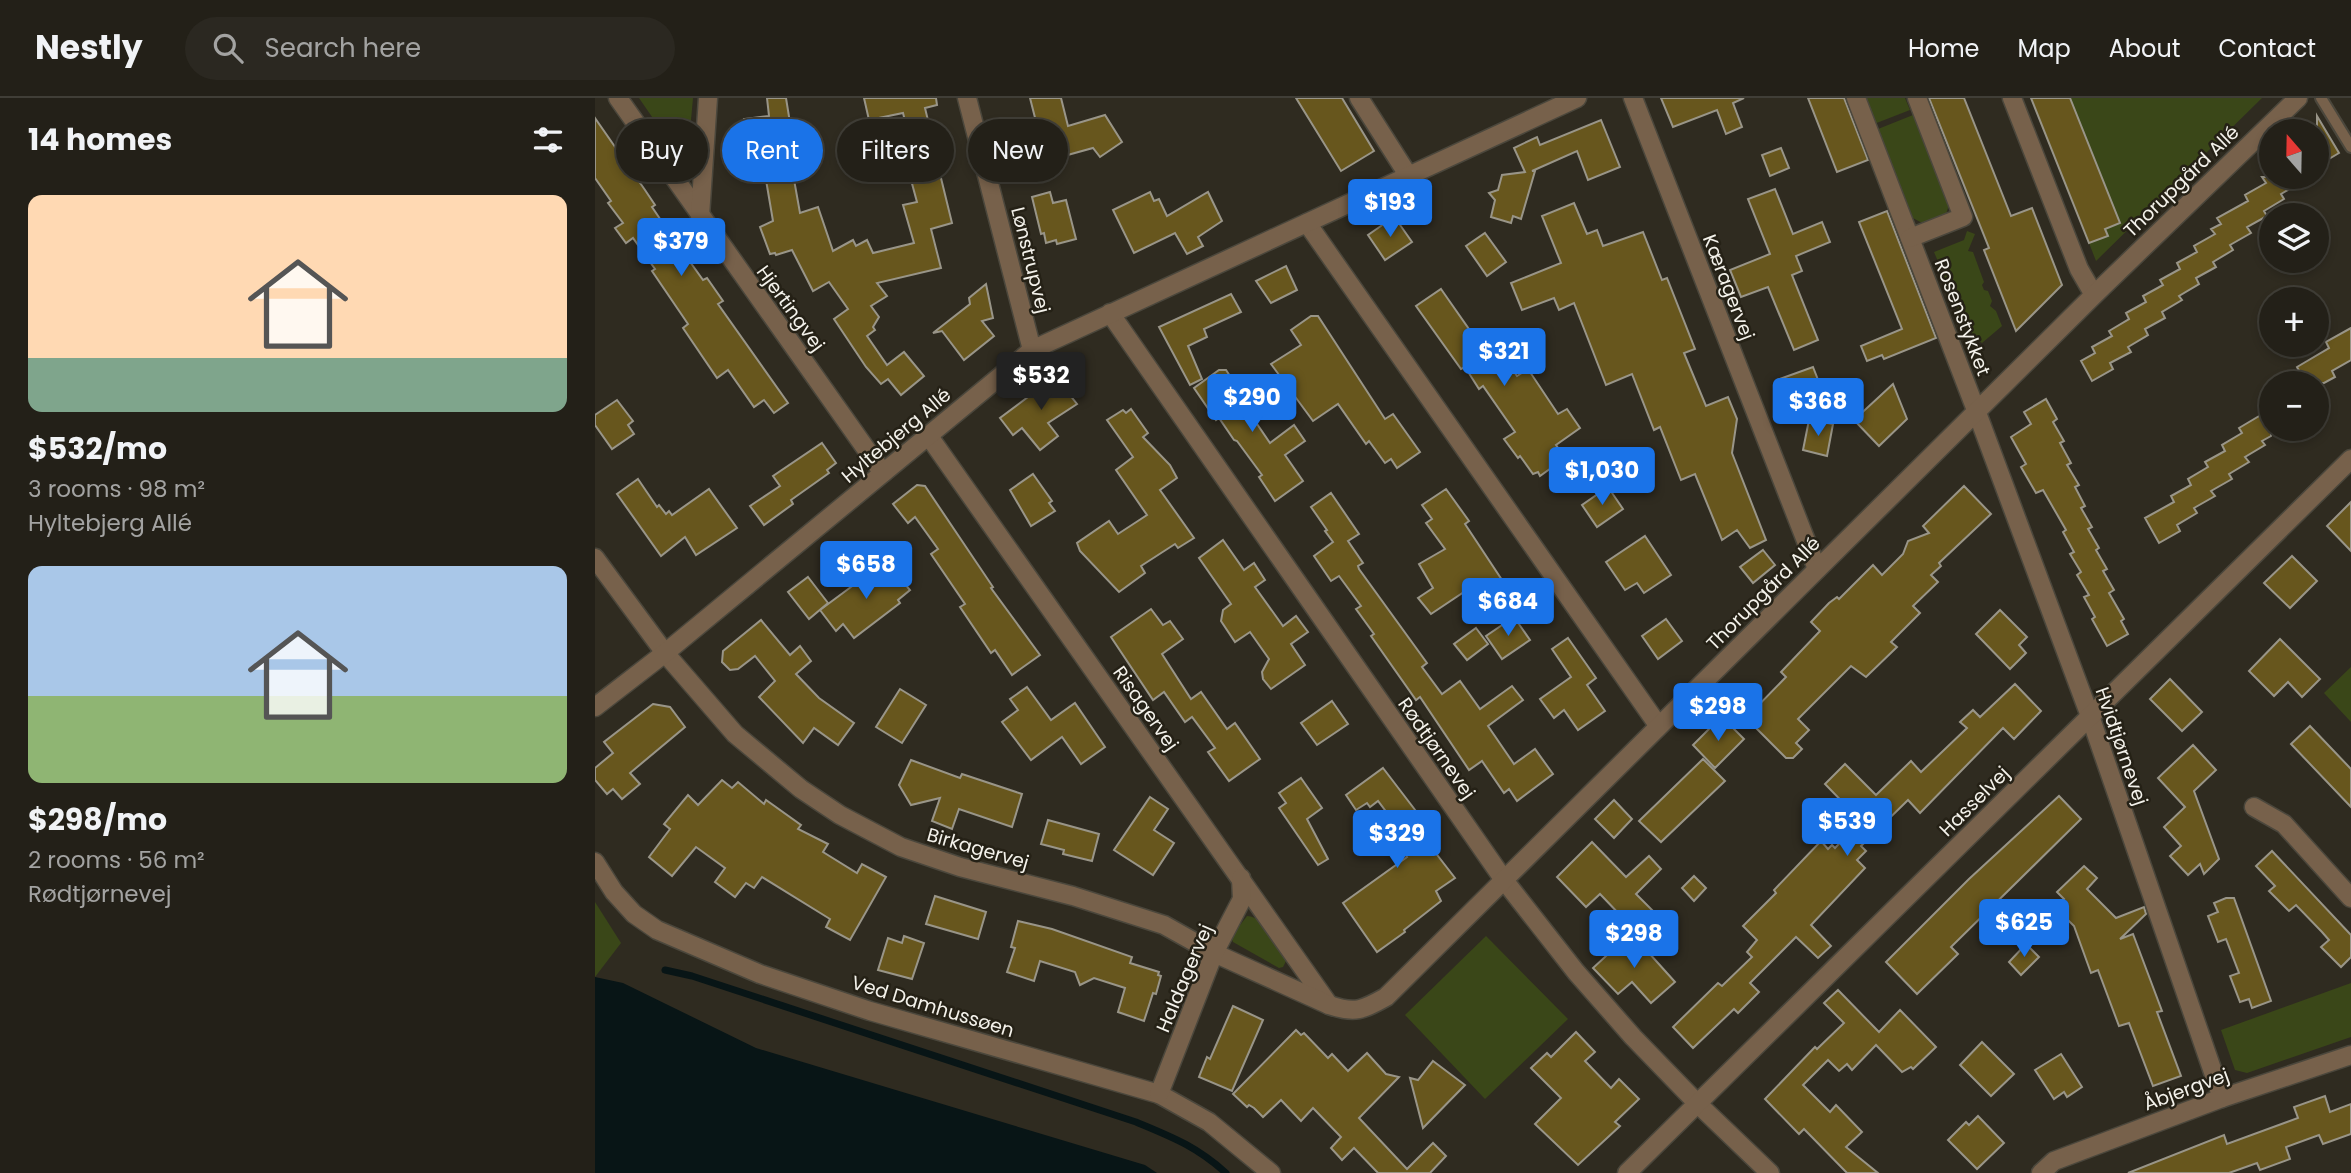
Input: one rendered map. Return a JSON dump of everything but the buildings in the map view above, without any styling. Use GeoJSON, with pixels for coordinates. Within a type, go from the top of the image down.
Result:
{"type":"FeatureCollection","features":[{"type":"Feature","properties":{"kind":"street","name":"Hjertingvej"},"geometry":{"type":"LineString","coordinates":[[618,98],[883,473]]}},
{"type":"Feature","properties":{"kind":"street"},"geometry":{"type":"LineString","coordinates":[[700,216],[708,98]]}},
{"type":"Feature","properties":{"kind":"street","name":"Lønstrupvej"},"geometry":{"type":"LineString","coordinates":[[967,98],[1032,351]]}},
{"type":"Feature","properties":{"kind":"street"},"geometry":{"type":"LineString","coordinates":[[1359,98],[1408,175]]}},
{"type":"Feature","properties":{"kind":"street","name":"Hyltebjerg Allé"},"geometry":{"type":"LineString","coordinates":[[595,707],[665,653],[1032,351],[1577,98]]}},
{"type":"Feature","properties":{"kind":"street","name":"Kæragervej"},"geometry":{"type":"LineString","coordinates":[[1633,98],[1817,569]]}},
{"type":"Feature","properties":{"kind":"street","name":"Rosenstykket"},"geometry":{"type":"LineString","coordinates":[[1856,98],[1976,411]]}},
{"type":"Feature","properties":{"kind":"street"},"geometry":{"type":"LineString","coordinates":[[1910,238],[1963,217],[1917,98]]}},
{"type":"Feature","properties":{"kind":"street"},"geometry":{"type":"LineString","coordinates":[[2012,98],[2079,269],[2094,295]]}},
{"type":"Feature","properties":{"kind":"street","name":"Thorupgård Allé"},"geometry":{"type":"LineString","coordinates":[[1329,1005],[1344,1010],[1363,1011],[1386,997],[1658,725],[2293,100]]}},
{"type":"Feature","properties":{"kind":"street"},"geometry":{"type":"LineString","coordinates":[[1307,223],[1658,725]]}},
{"type":"Feature","properties":{"kind":"street","name":"Rødtjørnevej"},"geometry":{"type":"LineString","coordinates":[[1110,313],[1504,880],[1576,972],[1633,1037],[1697,1104],[1770,1173]]}},
{"type":"Feature","properties":{"kind":"street","name":"Hvidtjørnevej"},"geometry":{"type":"LineString","coordinates":[[1976,411],[2090,716],[2222,1098]]}},
{"type":"Feature","properties":{"kind":"street","name":"Risagervej"},"geometry":{"type":"LineString","coordinates":[[928,435],[1329,1005]]}},
{"type":"Feature","properties":{"kind":"street","name":"Hasselvej"},"geometry":{"type":"LineString","coordinates":[[1627,1173],[2351,459]]}},
{"type":"Feature","properties":{"kind":"street","name":"Birkagervej"},"geometry":{"type":"LineString","coordinates":[[595,558],[665,653],[734,734],[793,782],[840,815],[901,847],[960,867],[1073,896],[1164,925],[1214,953],[1329,1005]]}},
{"type":"Feature","properties":{"kind":"street"},"geometry":{"type":"LineString","coordinates":[[2254,807],[2284,824],[2351,898]]}},
{"type":"Feature","properties":{"kind":"street","name":"Ved Damhussøen"},"geometry":{"type":"LineString","coordinates":[[595,862],[614,892],[634,914],[657,930],[760,974],[870,1011],[1159,1094],[1209,1122],[1271,1173]]}},
{"type":"Feature","properties":{"kind":"street","name":"Haldagervej"},"geometry":{"type":"LineString","coordinates":[[1159,1094],[1214,953],[1242,899],[1241,878]]}},
{"type":"Feature","properties":{"kind":"street","name":"Åbjergvej"},"geometry":{"type":"LineString","coordinates":[[2041,1173],[2054,1161],[2222,1098],[2351,1055]]}},
{"type":"Feature","properties":{"kind":"lane"},"geometry":{"type":"LineString","coordinates":[[2321,98],[2351,147]]}},
{"type":"Feature","properties":{"kind":"green space"},"geometry":{"type":"Polygon","coordinates":[[[639,98],[693,98],[691,119],[653,119],[639,98]]]}},
{"type":"Feature","properties":{"kind":"green space"},"geometry":{"type":"Polygon","coordinates":[[[1863,98],[1905,98],[1910,110],[1874,124],[1863,98]]]}},
{"type":"Feature","properties":{"kind":"green space"},"geometry":{"type":"Polygon","coordinates":[[[2070,98],[2262,98],[2096,261],[2089,243],[2107,236],[2105,229],[2120,223],[2070,98]]]}},
{"type":"Feature","properties":{"kind":"green space"},"geometry":{"type":"Polygon","coordinates":[[[1913,115],[1949,205],[1945,217],[1924,224],[1913,218],[1878,129],[1913,115]]]}},
{"type":"Feature","properties":{"kind":"green space"},"geometry":{"type":"Polygon","coordinates":[[[1967,231],[1975,234],[1968,251],[1973,252],[1984,282],[1982,285],[1992,301],[1990,306],[1996,311],[2002,326],[1982,343],[1967,331],[1934,252],[1964,240],[1967,231]]]}},
{"type":"Feature","properties":{"kind":"green space"},"geometry":{"type":"Polygon","coordinates":[[[2351,667],[2351,722],[2324,693],[2351,667]]]}},
{"type":"Feature","properties":{"kind":"green space"},"geometry":{"type":"Polygon","coordinates":[[[595,902],[621,943],[595,977],[595,902]]]}},
{"type":"Feature","properties":{"kind":"green space"},"geometry":{"type":"Polygon","coordinates":[[[1247,916],[1259,921],[1269,932],[1286,961],[1283,967],[1279,968],[1233,942],[1231,937],[1247,916]]]}},
{"type":"Feature","properties":{"kind":"green space"},"geometry":{"type":"Polygon","coordinates":[[[1486,936],[1568,1019],[1485,1099],[1405,1015],[1486,936]]]}},
{"type":"Feature","properties":{"kind":"green space"},"geometry":{"type":"Polygon","coordinates":[[[2351,983],[2351,1037],[2247,1073],[2235,1070],[2221,1030],[2351,983]]]}},
{"type":"Feature","properties":{"kind":"shaded area"},"geometry":{"type":"Polygon","coordinates":[[[595,977],[623,983],[756,1048],[1145,1165],[1157,1173],[595,1173],[595,977]]]}},
{"type":"Feature","properties":{"kind":"waterway"},"geometry":{"type":"LineString","coordinates":[[665,970],[692,976],[1136,1122],[1194,1149],[1226,1173]]}}]}
